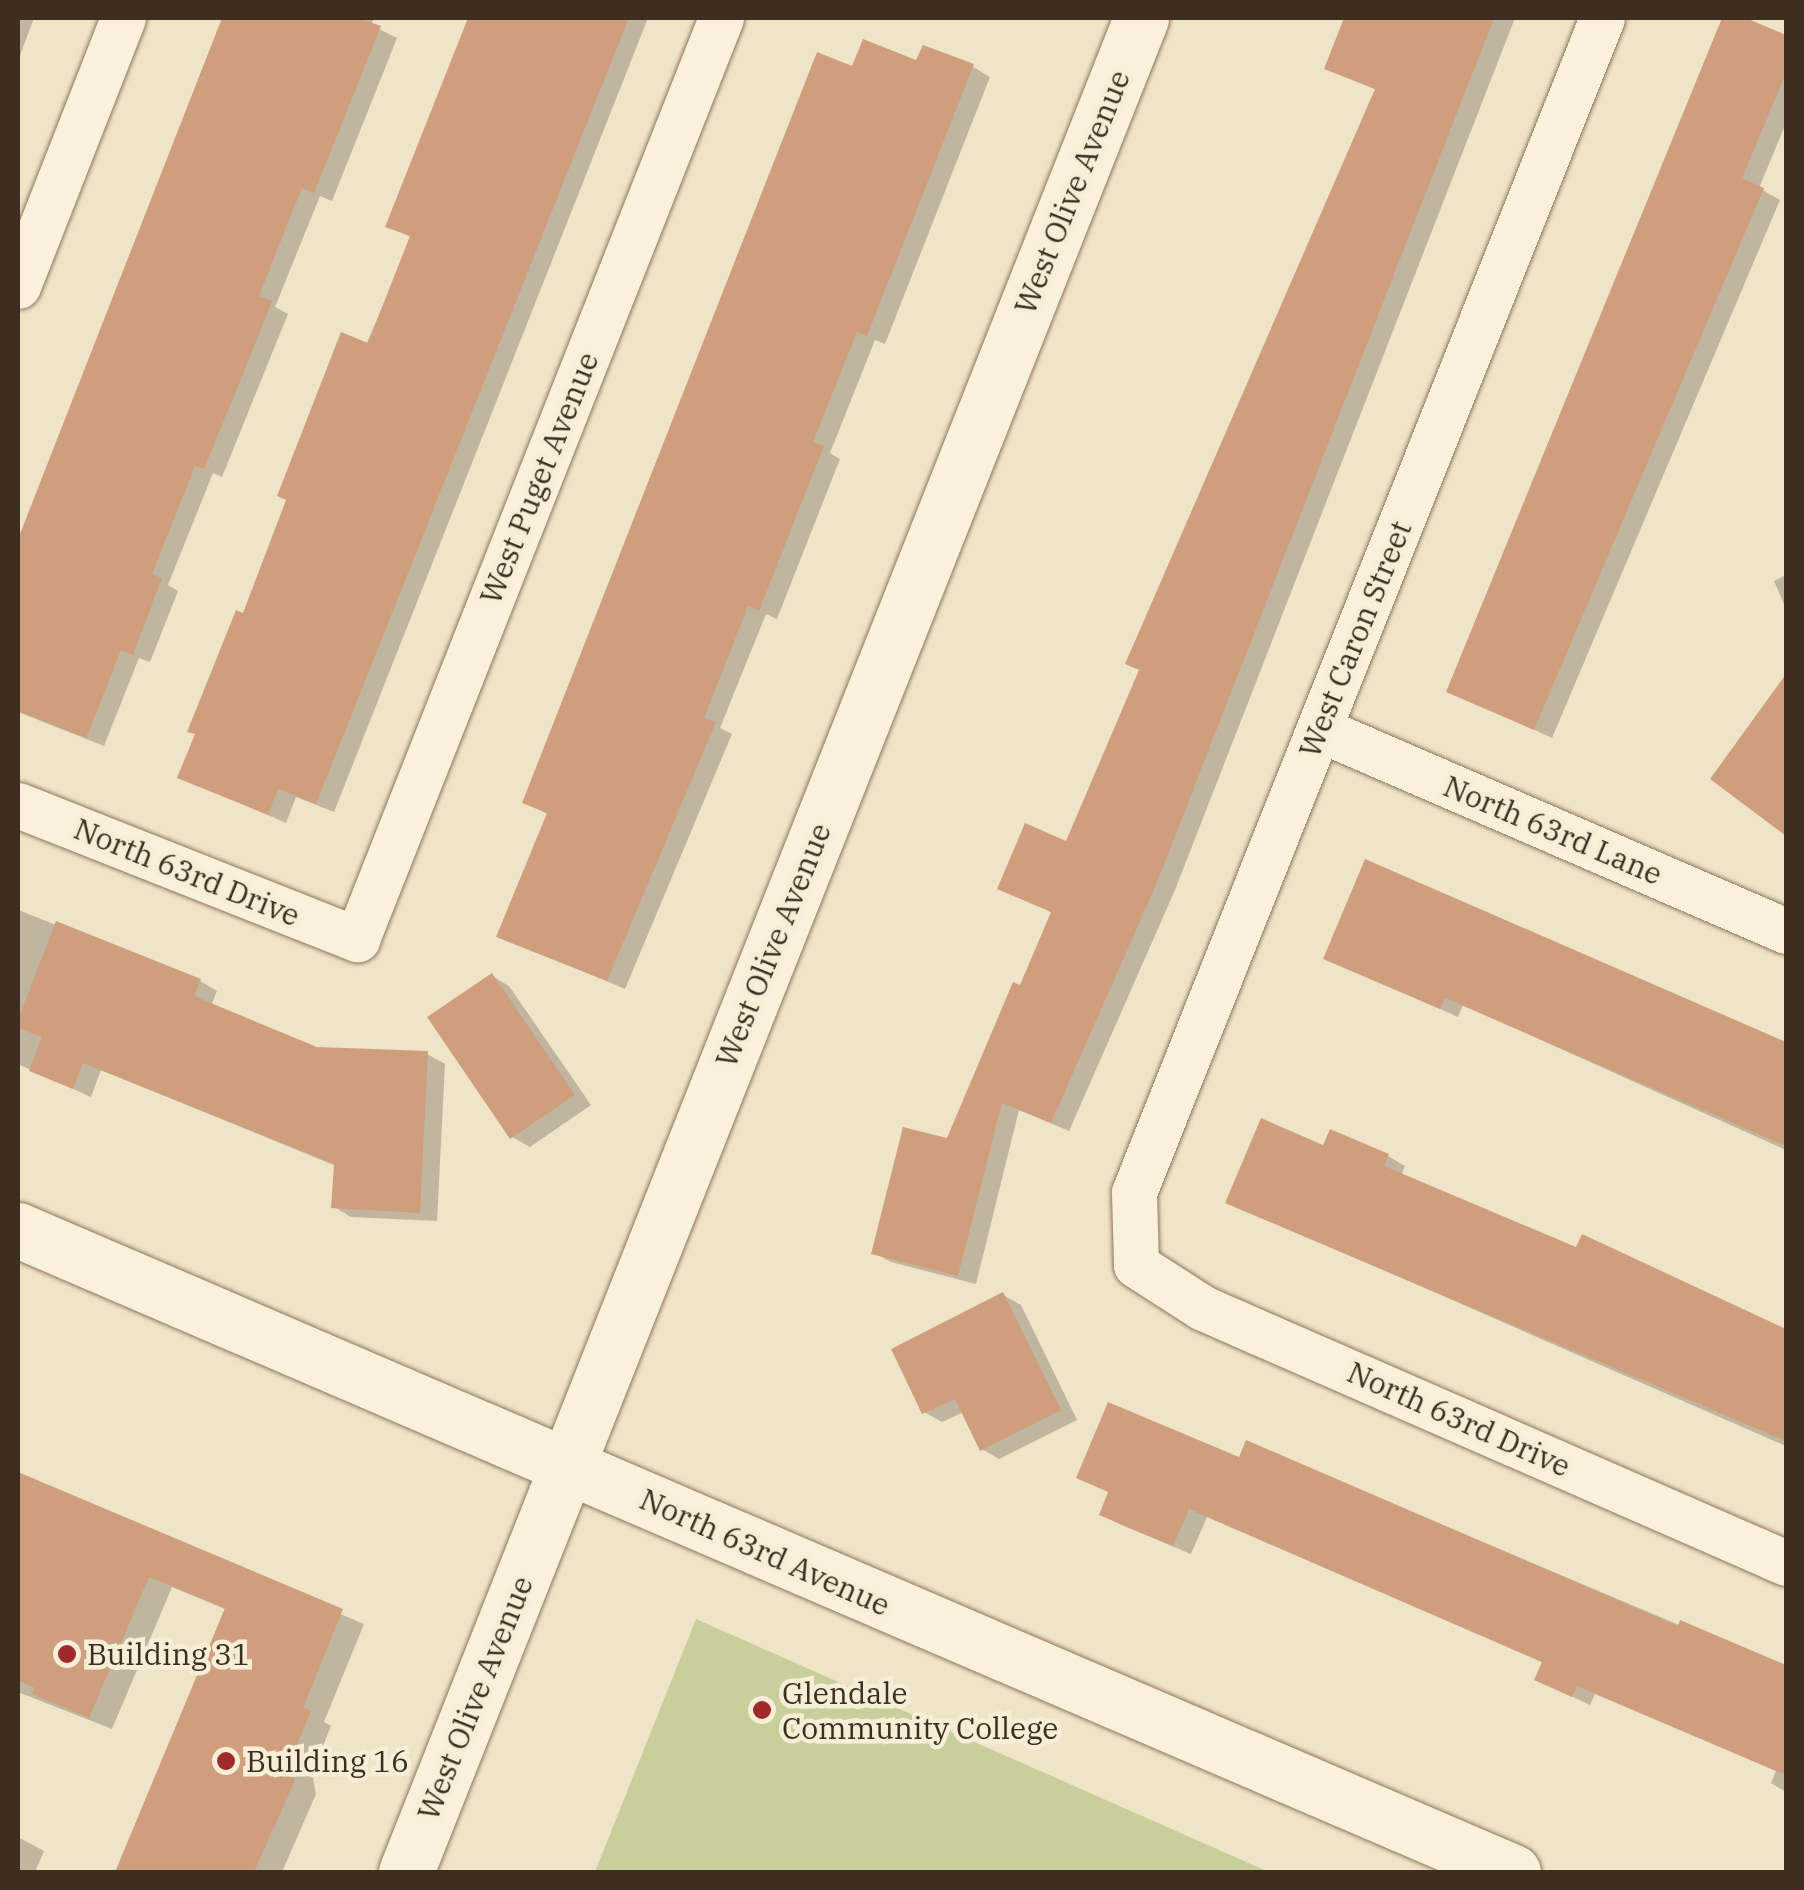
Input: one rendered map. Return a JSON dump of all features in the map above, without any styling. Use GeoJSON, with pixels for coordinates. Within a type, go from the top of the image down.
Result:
{"type":"FeatureCollection","features":[{"type":"Feature","properties":{"kind":"main road","name":"West Olive Avenue"},"geometry":{"type":"LineString","coordinates":[[406,1872],[1141,18]]}},
{"type":"Feature","properties":{"kind":"main road","name":"North 63rd Avenue"},"geometry":{"type":"LineString","coordinates":[[18,1230],[1513,1872]]}},
{"type":"Feature","properties":{"kind":"street"},"geometry":{"type":"LineString","coordinates":[[18,286],[123,18]]}},
{"type":"Feature","properties":{"kind":"street","name":"West Puget Avenue"},"geometry":{"type":"LineString","coordinates":[[357,939],[720,18]]}},
{"type":"Feature","properties":{"kind":"street","name":"West Caron Street"},"geometry":{"type":"LineString","coordinates":[[1136,1266],[1134,1192],[1602,18]]}},
{"type":"Feature","properties":{"kind":"street","name":"North 63rd Lane"},"geometry":{"type":"LineString","coordinates":[[1319,729],[1786,931]]}},
{"type":"Feature","properties":{"kind":"street","name":"North 63rd Drive"},"geometry":{"type":"LineString","coordinates":[[18,804],[357,939]]}},
{"type":"Feature","properties":{"kind":"street","name":"North 63rd Drive"},"geometry":{"type":"LineString","coordinates":[[1136,1266],[1203,1308],[1786,1562]]}},
{"type":"Feature","properties":{"kind":"green space","name":"Glendale Community College"},"geometry":{"type":"Polygon","coordinates":[[[696,1619],[1269,1872],[595,1872],[696,1619]]]}},
{"type":"Feature","properties":{"kind":"building"},"geometry":{"type":"Polygon","coordinates":[[[222,18],[359,18],[381,26],[314,193],[302,188],[259,296],[272,301],[204,469],[195,466],[152,574],[162,578],[133,655],[121,650],[86,738],[18,711],[18,539],[222,18]]]}},
{"type":"Feature","properties":{"kind":"building"},"geometry":{"type":"Polygon","coordinates":[[[468,18],[629,18],[316,804],[278,789],[268,815],[177,778],[195,734],[187,732],[236,610],[243,613],[286,500],[277,496],[341,332],[368,343],[410,236],[385,227],[468,18]]]}},
{"type":"Feature","properties":{"kind":"building"},"geometry":{"type":"Polygon","coordinates":[[[1344,18],[1494,18],[1158,880],[1051,1123],[1002,1103],[958,1276],[871,1254],[903,1127],[947,1138],[1013,982],[1020,985],[1051,912],[997,889],[1025,823],[1066,841],[1139,670],[1125,664],[1375,89],[1324,69],[1344,18]]]}},
{"type":"Feature","properties":{"kind":"building"},"geometry":{"type":"Polygon","coordinates":[[[1722,18],[1746,18],[1786,35],[1786,73],[1742,178],[1764,188],[1534,730],[1446,692],[1722,18]]]}},
{"type":"Feature","properties":{"kind":"building"},"geometry":{"type":"Polygon","coordinates":[[[863,39],[916,60],[923,45],[974,64],[867,336],[857,332],[813,442],[824,446],[759,611],[748,606],[704,718],[716,722],[607,981],[496,937],[547,813],[522,803],[817,52],[852,66],[863,39]]]}},
{"type":"Feature","properties":{"kind":"building"},"geometry":{"type":"Polygon","coordinates":[[[1786,674],[1786,836],[1710,779],[1786,674]]]}},
{"type":"Feature","properties":{"kind":"building"},"geometry":{"type":"Polygon","coordinates":[[[1365,859],[1786,1042],[1786,1146],[1445,998],[1440,1009],[1323,959],[1365,859]]]}},
{"type":"Feature","properties":{"kind":"building"},"geometry":{"type":"Polygon","coordinates":[[[56,921],[201,979],[194,996],[317,1047],[428,1051],[420,1213],[331,1208],[334,1164],[83,1063],[73,1089],[29,1071],[42,1037],[18,1028],[18,1020],[56,921]]]}},
{"type":"Feature","properties":{"kind":"building"},"geometry":{"type":"Polygon","coordinates":[[[492,973],[575,1095],[510,1139],[427,1017],[492,973]]]}},
{"type":"Feature","properties":{"kind":"building"},"geometry":{"type":"Polygon","coordinates":[[[1261,1118],[1323,1145],[1330,1129],[1389,1154],[1384,1166],[1576,1247],[1582,1234],[1786,1329],[1786,1441],[1225,1203],[1261,1118]]]}},
{"type":"Feature","properties":{"kind":"building"},"geometry":{"type":"Polygon","coordinates":[[[1003,1292],[1061,1410],[980,1451],[955,1399],[922,1414],[891,1349],[1003,1292]]]}},
{"type":"Feature","properties":{"kind":"building"},"geometry":{"type":"Polygon","coordinates":[[[1108,1402],[1239,1457],[1246,1440],[1678,1626],[1680,1620],[1786,1665],[1786,1775],[1577,1686],[1572,1697],[1534,1680],[1542,1662],[1189,1509],[1173,1546],[1099,1515],[1108,1492],[1076,1478],[1108,1402]]]}},
{"type":"Feature","properties":{"kind":"building"},"geometry":{"type":"Polygon","coordinates":[[[18,1472],[343,1609],[303,1708],[311,1711],[291,1759],[295,1780],[254,1872],[115,1872],[225,1608],[149,1577],[89,1718],[32,1694],[35,1688],[18,1680],[18,1472]]]}},
{"type":"Feature","properties":{"kind":"place","name":"Building 31"},"geometry":{"type":"Point","coordinates":[67,1654]}},
{"type":"Feature","properties":{"kind":"place","name":"Glendale Community College"},"geometry":{"type":"Point","coordinates":[762,1710]}},
{"type":"Feature","properties":{"kind":"place","name":"Building 16"},"geometry":{"type":"Point","coordinates":[226,1761]}}]}
